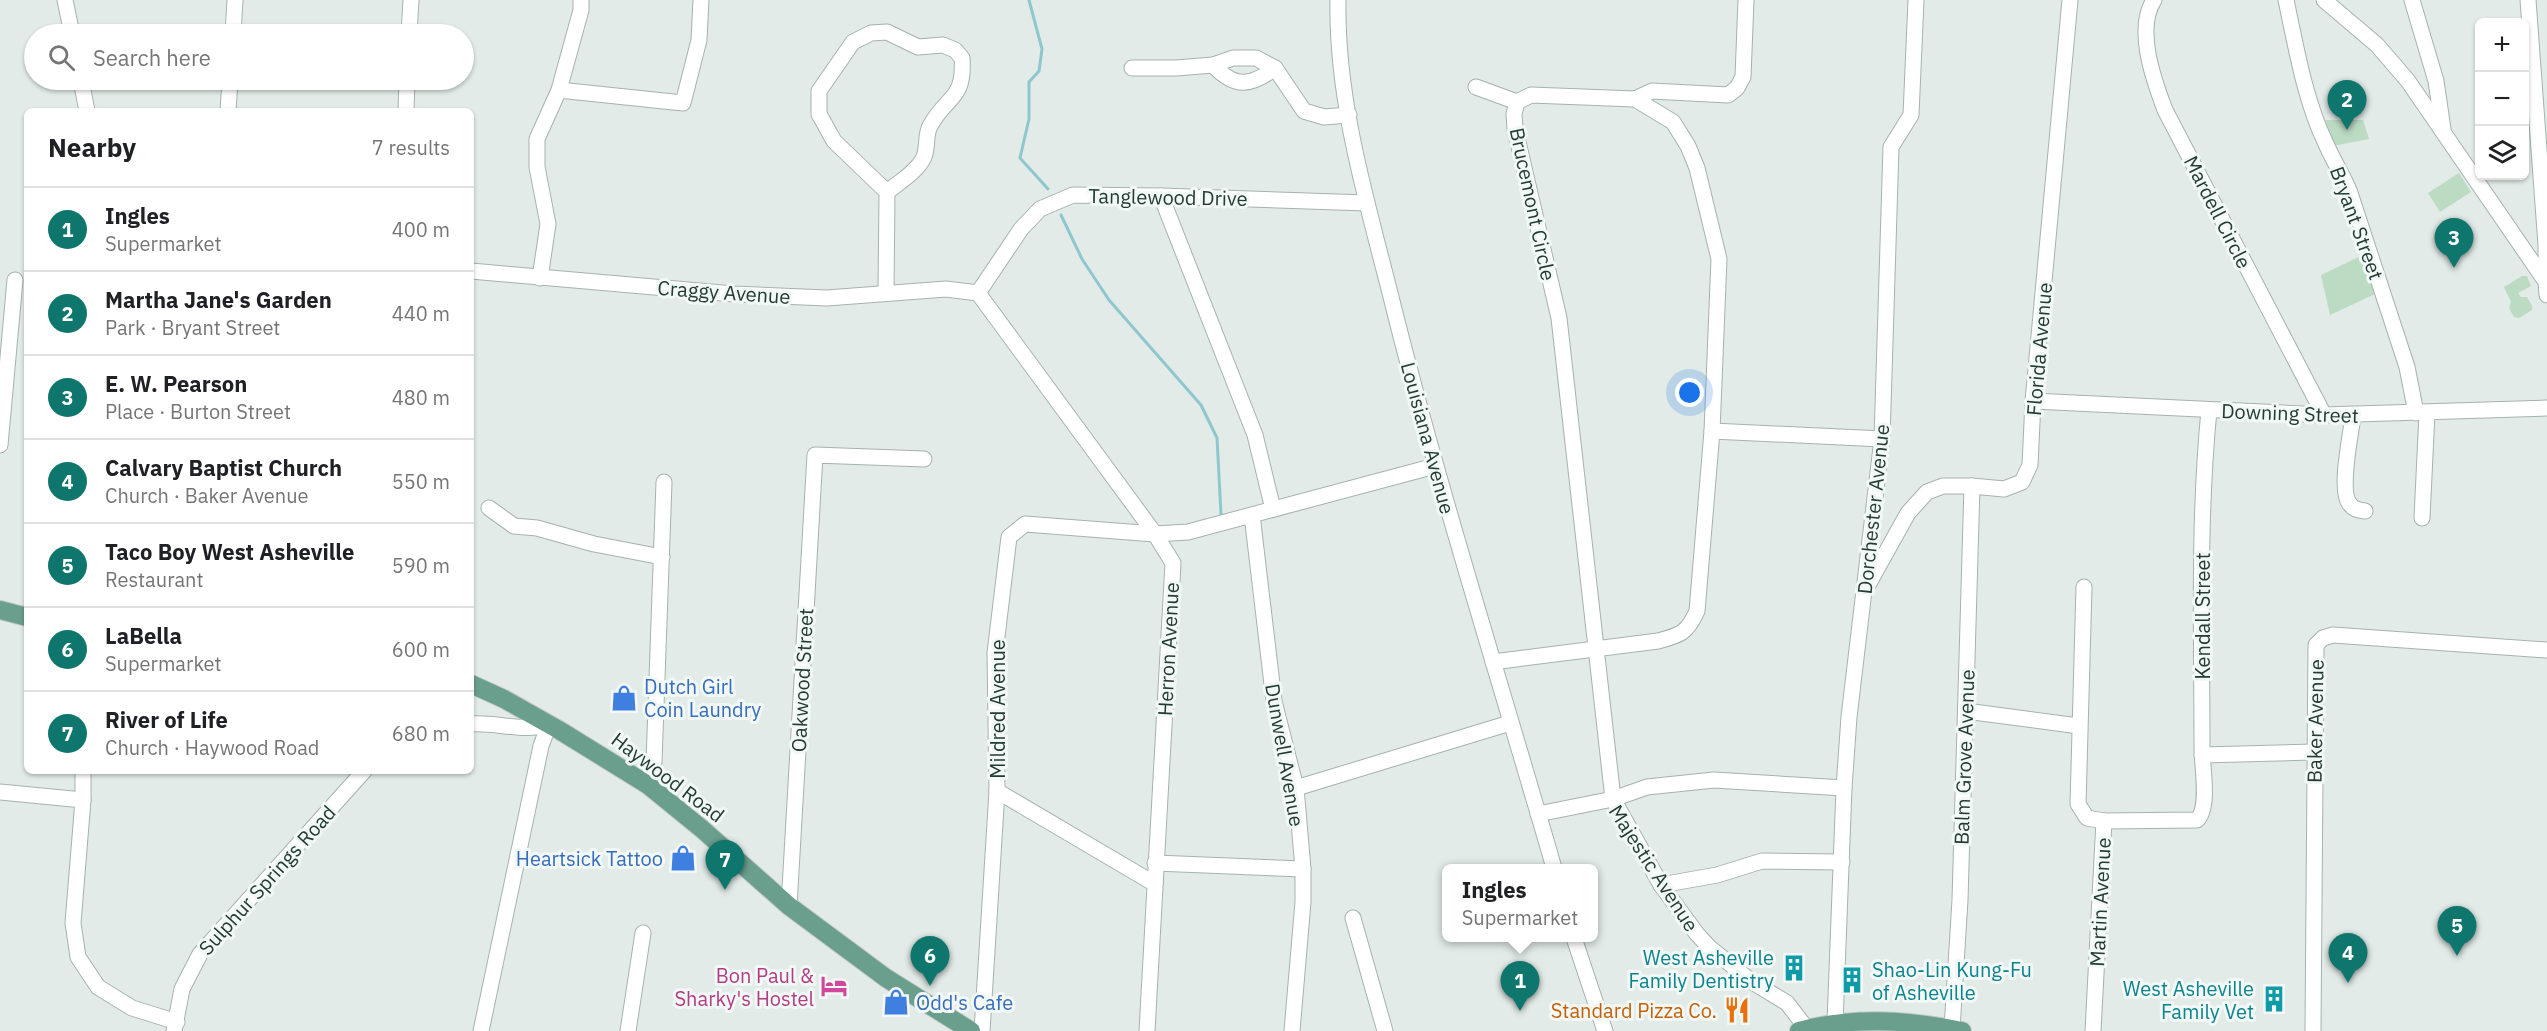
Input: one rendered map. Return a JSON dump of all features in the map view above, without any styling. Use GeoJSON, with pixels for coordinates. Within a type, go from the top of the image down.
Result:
{"type":"FeatureCollection","features":[{"type":"Feature","properties":{"kind":"main road"},"geometry":{"type":"LineString","coordinates":[[0,610],[24,616]]}},
{"type":"Feature","properties":{"kind":"main road","name":"Haywood Road"},"geometry":{"type":"LineString","coordinates":[[474,685],[504,699],[601,753],[648,785],[789,906],[886,978],[970,1031]]}},
{"type":"Feature","properties":{"kind":"main road"},"geometry":{"type":"LineString","coordinates":[[1803,1030],[1835,1023],[1869,1026],[1911,1022],[1957,1030]]}},
{"type":"Feature","properties":{"kind":"street"},"geometry":{"type":"LineString","coordinates":[[65,0],[70,24]]}},
{"type":"Feature","properties":{"kind":"street"},"geometry":{"type":"LineString","coordinates":[[234,24],[235,0]]}},
{"type":"Feature","properties":{"kind":"street"},"geometry":{"type":"LineString","coordinates":[[410,24],[411,0]]}},
{"type":"Feature","properties":{"kind":"street"},"geometry":{"type":"LineString","coordinates":[[540,278],[548,224],[537,167],[537,139],[559,90],[581,10],[581,0]]}},
{"type":"Feature","properties":{"kind":"street"},"geometry":{"type":"LineString","coordinates":[[559,90],[683,103],[699,40],[701,0]]}},
{"type":"Feature","properties":{"kind":"street","name":"Louisiana Avenue"},"geometry":{"type":"LineString","coordinates":[[1338,0],[1340,80],[1367,203],[1435,466],[1553,864]]}},
{"type":"Feature","properties":{"kind":"street"},"geometry":{"type":"LineString","coordinates":[[1635,99],[1652,91],[1728,95],[1737,88],[1743,77],[1746,0]]}},
{"type":"Feature","properties":{"kind":"street","name":"Dorchester Avenue"},"geometry":{"type":"LineString","coordinates":[[1835,1023],[1844,788],[1882,439],[1891,147],[1911,116],[1916,0]]}},
{"type":"Feature","properties":{"kind":"street","name":"Florida Avenue"},"geometry":{"type":"LineString","coordinates":[[1864,591],[1908,513],[1927,492],[1943,486],[2004,489],[2022,482],[2031,465],[2033,401],[2070,0]]}},
{"type":"Feature","properties":{"kind":"street","name":"Mardell Circle"},"geometry":{"type":"LineString","coordinates":[[2154,0],[2150,6],[2146,37],[2150,71],[2165,110],[2324,415]]}},
{"type":"Feature","properties":{"kind":"street","name":"Bryant Street"},"geometry":{"type":"LineString","coordinates":[[2286,0],[2309,99],[2325,144],[2349,190],[2422,413],[2422,518]]}},
{"type":"Feature","properties":{"kind":"street"},"geometry":{"type":"LineString","coordinates":[[2324,0],[2378,45],[2408,81],[2546,288]]}},
{"type":"Feature","properties":{"kind":"street"},"geometry":{"type":"LineString","coordinates":[[2412,0],[2436,81],[2444,135]]}},
{"type":"Feature","properties":{"kind":"street"},"geometry":{"type":"LineString","coordinates":[[2529,0],[2541,92],[2546,288]]}},
{"type":"Feature","properties":{"kind":"street"},"geometry":{"type":"LineString","coordinates":[[886,293],[887,192],[834,141],[819,114],[819,91],[853,42],[871,33],[887,32],[918,47],[943,45],[955,50],[962,58],[962,82],[955,96],[929,128],[924,158],[887,192]]}},
{"type":"Feature","properties":{"kind":"street"},"geometry":{"type":"LineString","coordinates":[[1132,68],[1176,68],[1214,64],[1233,58],[1256,58],[1275,68],[1304,111],[1324,117],[1348,115]]}},
{"type":"Feature","properties":{"kind":"street"},"geometry":{"type":"LineString","coordinates":[[1214,64],[1233,81],[1248,82],[1260,79],[1275,68]]}},
{"type":"Feature","properties":{"kind":"street"},"geometry":{"type":"LineString","coordinates":[[1476,87],[1517,102]]}},
{"type":"Feature","properties":{"kind":"street"},"geometry":{"type":"LineString","coordinates":[[83,90],[86,108]]}},
{"type":"Feature","properties":{"kind":"street"},"geometry":{"type":"LineString","coordinates":[[228,108],[229,90]]}},
{"type":"Feature","properties":{"kind":"street"},"geometry":{"type":"LineString","coordinates":[[406,108],[407,90]]}},
{"type":"Feature","properties":{"kind":"street","name":"Brucemont Circle"},"geometry":{"type":"LineString","coordinates":[[1493,662],[1597,648],[1658,641],[1678,636],[1690,628],[1697,610],[1712,431],[1719,259],[1696,168],[1688,146],[1673,122],[1635,99],[1531,94],[1517,102],[1514,114],[1515,129],[1559,318],[1597,648],[1613,799]]}},
{"type":"Feature","properties":{"kind":"street","name":"Tanglewood Drive"},"geometry":{"type":"LineString","coordinates":[[978,292],[1021,229],[1040,209],[1073,195],[1161,195],[1367,203]]}},
{"type":"Feature","properties":{"kind":"street"},"geometry":{"type":"LineString","coordinates":[[1161,195],[1255,435],[1273,509]]}},
{"type":"Feature","properties":{"kind":"street","name":"Craggy Avenue"},"geometry":{"type":"LineString","coordinates":[[474,272],[734,294],[827,298],[946,289],[978,292]]}},
{"type":"Feature","properties":{"kind":"street"},"geometry":{"type":"LineString","coordinates":[[0,445],[15,280]]}},
{"type":"Feature","properties":{"kind":"street","name":"Herron Avenue"},"geometry":{"type":"LineString","coordinates":[[978,292],[1155,534],[1173,564],[1147,1031]]}},
{"type":"Feature","properties":{"kind":"street","name":"Downing Street"},"geometry":{"type":"LineString","coordinates":[[2033,401],[2353,416],[2547,408]]}},
{"type":"Feature","properties":{"kind":"street","name":"Kendall Street"},"geometry":{"type":"LineString","coordinates":[[2104,821],[2197,819],[2204,807],[2202,500],[2209,410]]}},
{"type":"Feature","properties":{"kind":"street"},"geometry":{"type":"LineString","coordinates":[[2353,416],[2345,483],[2347,501],[2355,510],[2365,511]]}},
{"type":"Feature","properties":{"kind":"street"},"geometry":{"type":"LineString","coordinates":[[1712,431],[1882,439]]}},
{"type":"Feature","properties":{"kind":"street","name":"Oakwood Street"},"geometry":{"type":"LineString","coordinates":[[789,906],[815,454],[924,459]]}},
{"type":"Feature","properties":{"kind":"street","name":"Mildred Avenue"},"geometry":{"type":"LineString","coordinates":[[982,1031],[997,791],[995,652],[1009,537],[1025,524],[1155,534],[1188,532],[1435,466]]}},
{"type":"Feature","properties":{"kind":"street"},"geometry":{"type":"LineString","coordinates":[[648,785],[654,762],[664,482]]}},
{"type":"Feature","properties":{"kind":"street","name":"Balm Grove Avenue"},"geometry":{"type":"LineString","coordinates":[[1957,1030],[1972,486]]}},
{"type":"Feature","properties":{"kind":"street"},"geometry":{"type":"LineString","coordinates":[[489,508],[513,526],[537,528],[594,544],[662,557]]}},
{"type":"Feature","properties":{"kind":"street","name":"Dunwell Avenue"},"geometry":{"type":"LineString","coordinates":[[1252,515],[1274,701],[1296,788],[1303,869],[1303,902],[1292,1031]]}},
{"type":"Feature","properties":{"kind":"street","name":"Martin Avenue"},"geometry":{"type":"LineString","coordinates":[[2084,587],[2078,804],[2087,818],[2104,821],[2093,1031]]}},
{"type":"Feature","properties":{"kind":"street","name":"Baker Avenue"},"geometry":{"type":"LineString","coordinates":[[2313,1031],[2313,752],[2316,645],[2323,638],[2332,635],[2547,650]]}},
{"type":"Feature","properties":{"kind":"street"},"geometry":{"type":"LineString","coordinates":[[1966,711],[2079,726]]}},
{"type":"Feature","properties":{"kind":"street"},"geometry":{"type":"LineString","coordinates":[[474,723],[532,729],[549,724]]}},
{"type":"Feature","properties":{"kind":"street"},"geometry":{"type":"LineString","coordinates":[[1296,788],[1510,723]]}},
{"type":"Feature","properties":{"kind":"street"},"geometry":{"type":"LineString","coordinates":[[481,1031],[541,746],[549,724]]}},
{"type":"Feature","properties":{"kind":"street"},"geometry":{"type":"LineString","coordinates":[[2202,755],[2313,752]]}},
{"type":"Feature","properties":{"kind":"street"},"geometry":{"type":"LineString","coordinates":[[83,774],[84,800],[73,923],[78,957],[98,987],[132,1008],[176,1026]]}},
{"type":"Feature","properties":{"kind":"street","name":"Sulphur Springs Road"},"geometry":{"type":"LineString","coordinates":[[176,1026],[182,989],[200,954],[361,774]]}},
{"type":"Feature","properties":{"kind":"street"},"geometry":{"type":"LineString","coordinates":[[1613,799],[1647,787],[1714,780],[1844,788]]}},
{"type":"Feature","properties":{"kind":"street"},"geometry":{"type":"LineString","coordinates":[[997,791],[1155,884]]}},
{"type":"Feature","properties":{"kind":"street"},"geometry":{"type":"LineString","coordinates":[[0,792],[84,800]]}},
{"type":"Feature","properties":{"kind":"street","name":"Majestic Avenue"},"geometry":{"type":"LineString","coordinates":[[1538,814],[1613,799],[1661,885],[1680,913],[1709,947],[1751,981],[1787,1003],[1803,1030]]}},
{"type":"Feature","properties":{"kind":"street"},"geometry":{"type":"LineString","coordinates":[[1661,885],[1717,875],[1762,861],[1842,862]]}},
{"type":"Feature","properties":{"kind":"street"},"geometry":{"type":"LineString","coordinates":[[1155,863],[1303,869]]}},
{"type":"Feature","properties":{"kind":"street"},"geometry":{"type":"LineString","coordinates":[[1353,918],[1385,1031]]}},
{"type":"Feature","properties":{"kind":"street"},"geometry":{"type":"LineString","coordinates":[[628,1031],[643,933]]}},
{"type":"Feature","properties":{"kind":"street"},"geometry":{"type":"LineString","coordinates":[[1575,942],[1605,1031]]}},
{"type":"Feature","properties":{"kind":"green space"},"geometry":{"type":"Polygon","coordinates":[[[2325,120],[2363,120],[2369,139],[2333,146],[2325,120]]]}},
{"type":"Feature","properties":{"kind":"green space"},"geometry":{"type":"Polygon","coordinates":[[[2459,173],[2471,192],[2440,212],[2428,193],[2459,173]]]}},
{"type":"Feature","properties":{"kind":"green space"},"geometry":{"type":"Polygon","coordinates":[[[2363,255],[2375,294],[2330,315],[2321,275],[2363,255]]]}},
{"type":"Feature","properties":{"kind":"green space"},"geometry":{"type":"Polygon","coordinates":[[[2522,276],[2527,276],[2531,286],[2518,293],[2521,297],[2527,297],[2532,310],[2519,318],[2514,317],[2509,308],[2511,302],[2504,287],[2522,276]]]}},
{"type":"Feature","properties":{"kind":"waterway"},"geometry":{"type":"LineString","coordinates":[[1029,0],[1042,49],[1039,71],[1029,82],[1029,119],[1020,158],[1048,189]]}},
{"type":"Feature","properties":{"kind":"waterway"},"geometry":{"type":"LineString","coordinates":[[1061,215],[1082,259],[1109,300],[1201,405],[1217,438],[1221,514]]}},
{"type":"Feature","properties":{"kind":"place","name":"Martha Jane's Garden"},"geometry":{"type":"Point","coordinates":[2347,130]}},
{"type":"Feature","properties":{"kind":"place","name":"E. W. Pearson"},"geometry":{"type":"Point","coordinates":[2454,268]}},
{"type":"Feature","properties":{"kind":"place","name":"Dutch Girl Coin Laundry"},"geometry":{"type":"Point","coordinates":[624,698]}},
{"type":"Feature","properties":{"kind":"place","name":"Heartsick Tattoo"},"geometry":{"type":"Point","coordinates":[683,858]}},
{"type":"Feature","properties":{"kind":"place","name":"River of Life"},"geometry":{"type":"Point","coordinates":[725,890]}},
{"type":"Feature","properties":{"kind":"place","name":"Taco Boy West Asheville"},"geometry":{"type":"Point","coordinates":[2457,956]}},
{"type":"Feature","properties":{"kind":"place","name":"West Asheville Family Dentistry"},"geometry":{"type":"Point","coordinates":[1794,968]}},
{"type":"Feature","properties":{"kind":"place","name":"Shao-Lin Kung-Fu of Asheville"},"geometry":{"type":"Point","coordinates":[1852,980]}},
{"type":"Feature","properties":{"kind":"place","name":"Calvary Baptist Church"},"geometry":{"type":"Point","coordinates":[2348,983]}},
{"type":"Feature","properties":{"kind":"place","name":"Bon Paul & Sharky's Hostel"},"geometry":{"type":"Point","coordinates":[834,986]}},
{"type":"Feature","properties":{"kind":"place","name":"LaBella"},"geometry":{"type":"Point","coordinates":[930,986]}},
{"type":"Feature","properties":{"kind":"place","name":"West Asheville Family Vet"},"geometry":{"type":"Point","coordinates":[2274,999]}},
{"type":"Feature","properties":{"kind":"place","name":"Odd's Cafe"},"geometry":{"type":"Point","coordinates":[896,1002]}},
{"type":"Feature","properties":{"kind":"place","name":"Standard Pizza Co."},"geometry":{"type":"Point","coordinates":[1737,1010]}},
{"type":"Feature","properties":{"kind":"place","name":"Ingles"},"geometry":{"type":"Point","coordinates":[1520,1011]}}]}
